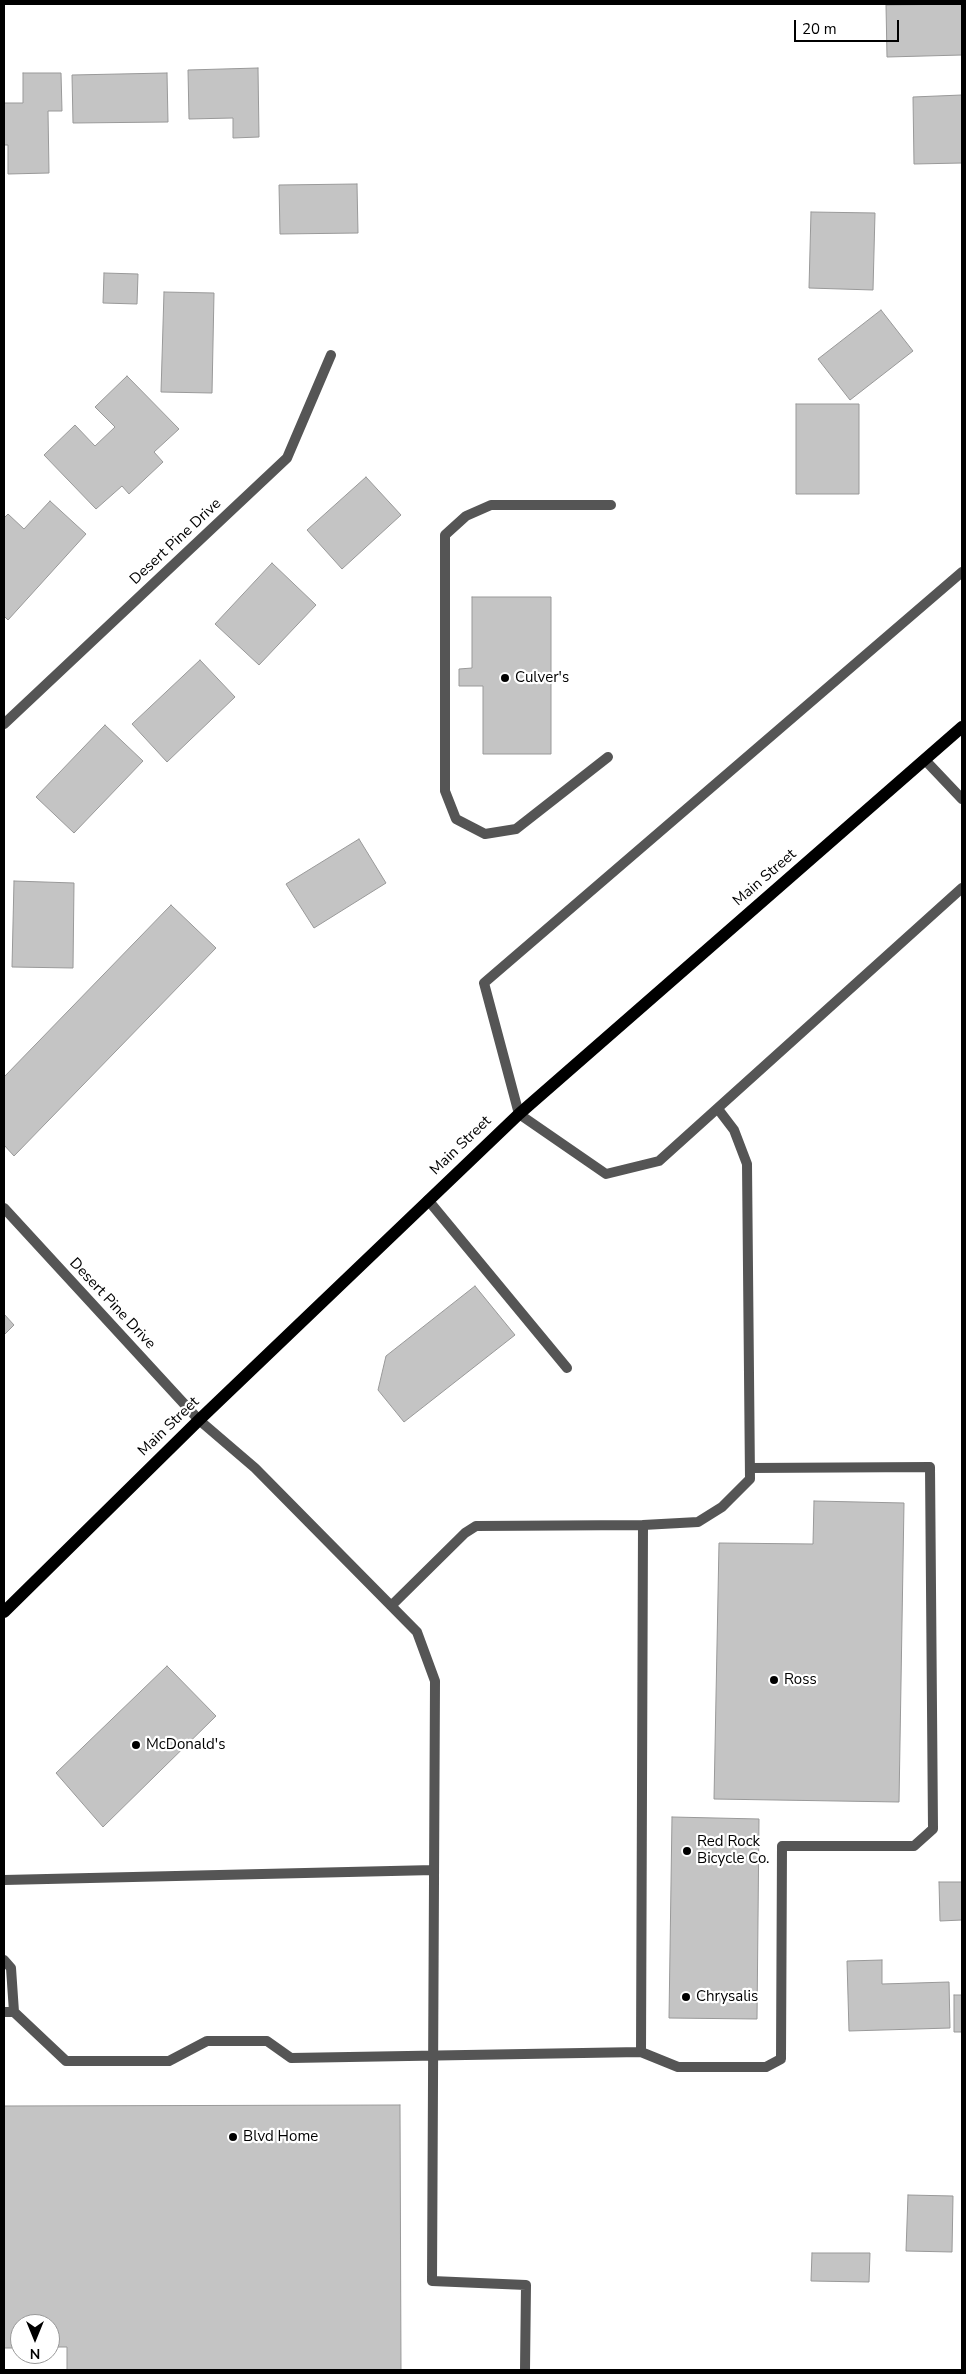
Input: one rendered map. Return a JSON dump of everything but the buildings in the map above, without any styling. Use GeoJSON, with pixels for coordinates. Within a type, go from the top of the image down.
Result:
{"type":"FeatureCollection","features":[{"type":"Feature","properties":{"kind":"main road","name":"Main Street"},"geometry":{"type":"LineString","coordinates":[[4,1612],[199,1420],[519,1114],[962,727]]}},
{"type":"Feature","properties":{"kind":"street","name":"Desert Pine Drive"},"geometry":{"type":"LineString","coordinates":[[4,724],[287,458],[331,355]]}},
{"type":"Feature","properties":{"kind":"street"},"geometry":{"type":"LineString","coordinates":[[608,757],[516,829],[485,834],[456,819],[445,791],[445,535],[466,516],[491,505],[611,505]]}},
{"type":"Feature","properties":{"kind":"street"},"geometry":{"type":"LineString","coordinates":[[962,572],[484,982],[519,1114],[606,1174],[659,1161],[962,888]]}},
{"type":"Feature","properties":{"kind":"street"},"geometry":{"type":"LineString","coordinates":[[925,760],[962,799]]}},
{"type":"Feature","properties":{"kind":"street"},"geometry":{"type":"LineString","coordinates":[[392,1606],[465,1534],[476,1526],[643,1525],[698,1522],[722,1507],[750,1480],[747,1164],[734,1130],[718,1109]]}},
{"type":"Feature","properties":{"kind":"street"},"geometry":{"type":"LineString","coordinates":[[428,1200],[567,1368]]}},
{"type":"Feature","properties":{"kind":"street","name":"Desert Pine Drive"},"geometry":{"type":"LineString","coordinates":[[4,1208],[199,1420],[255,1468],[417,1632],[435,1681],[432,2281],[526,2285],[525,2370]]}},
{"type":"Feature","properties":{"kind":"street"},"geometry":{"type":"LineString","coordinates":[[4,1960],[11,1968],[9,2012],[66,2061],[169,2061],[207,2041],[267,2041],[291,2058],[641,2052],[678,2067],[766,2067],[781,2059],[782,1846],[914,1846],[933,1829],[930,1467],[750,1468]]}},
{"type":"Feature","properties":{"kind":"street"},"geometry":{"type":"LineString","coordinates":[[641,2052],[643,1525]]}},
{"type":"Feature","properties":{"kind":"street"},"geometry":{"type":"LineString","coordinates":[[4,1880],[434,1870]]}},
{"type":"Feature","properties":{"kind":"place","name":"Culver's"},"geometry":{"type":"Point","coordinates":[505,678]}},
{"type":"Feature","properties":{"kind":"place","name":"Ross"},"geometry":{"type":"Point","coordinates":[774,1680]}},
{"type":"Feature","properties":{"kind":"place","name":"McDonald's"},"geometry":{"type":"Point","coordinates":[136,1745]}},
{"type":"Feature","properties":{"kind":"place","name":"Red Rock Bicycle Co."},"geometry":{"type":"Point","coordinates":[687,1851]}},
{"type":"Feature","properties":{"kind":"place","name":"Chrysalis"},"geometry":{"type":"Point","coordinates":[686,1997]}},
{"type":"Feature","properties":{"kind":"place","name":"Blvd Home"},"geometry":{"type":"Point","coordinates":[233,2137]}}]}
